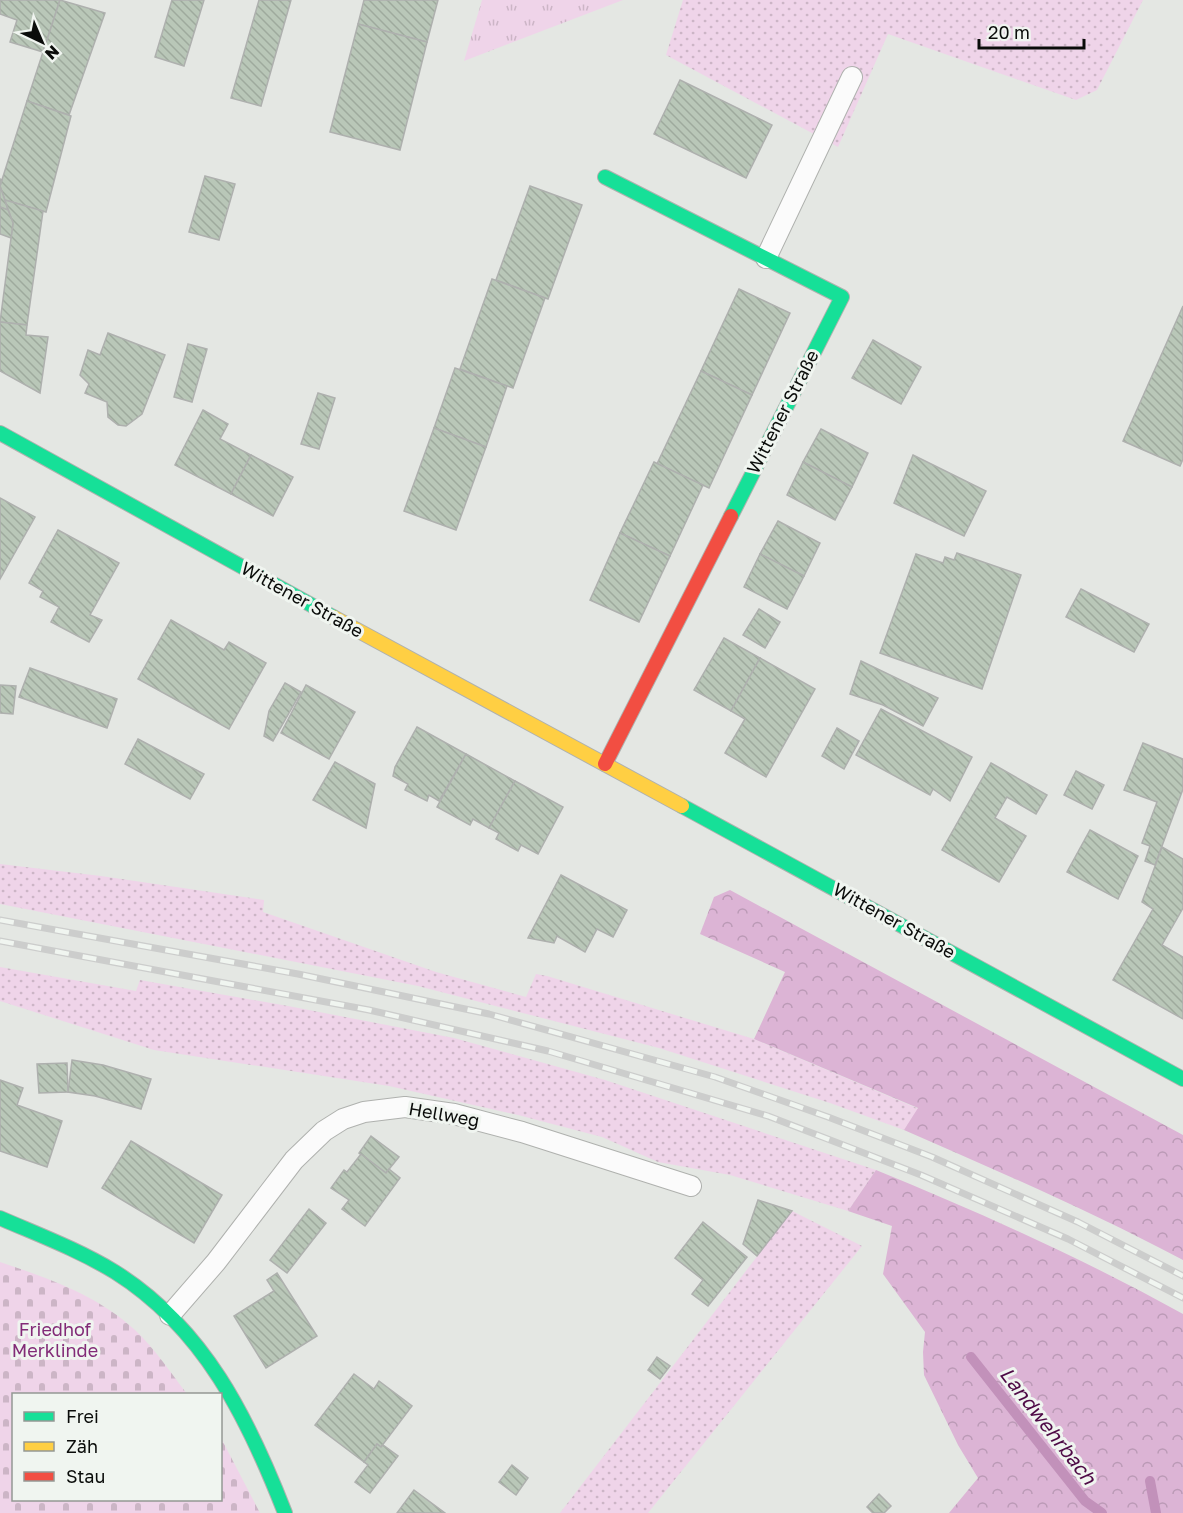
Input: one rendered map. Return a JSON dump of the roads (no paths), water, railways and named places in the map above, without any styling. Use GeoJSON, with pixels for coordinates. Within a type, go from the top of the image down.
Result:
{"type":"FeatureCollection","features":[{"type":"Feature","properties":{"kind":"main road","name":"Wittener Straße"},"geometry":{"type":"LineString","coordinates":[[605,177],[842,297],[605,764]]}},
{"type":"Feature","properties":{"kind":"main road","name":"Wittener Straße"},"geometry":{"type":"LineString","coordinates":[[0,433],[432,672],[1183,1079]]}},
{"type":"Feature","properties":{"kind":"main road"},"geometry":{"type":"LineString","coordinates":[[0,1218],[82,1254],[110,1269],[170,1315],[207,1360],[234,1405],[265,1462],[285,1513]]}},
{"type":"Feature","properties":{"kind":"lane"},"geometry":{"type":"LineString","coordinates":[[766,258],[852,77]]}},
{"type":"Feature","properties":{"kind":"lane","name":"Hellweg"},"geometry":{"type":"LineString","coordinates":[[170,1315],[216,1262],[294,1160],[324,1131],[343,1119],[364,1112],[405,1107],[454,1114],[522,1132],[691,1186]]}},
{"type":"Feature","properties":{"kind":"waterway","name":"Landwehrbach"},"geometry":{"type":"LineString","coordinates":[[971,1357],[1085,1501],[1102,1513]]}},
{"type":"Feature","properties":{"kind":"waterway"},"geometry":{"type":"LineString","coordinates":[[1150,1481],[1156,1513]]}},
{"type":"Feature","properties":{"kind":"railway"},"geometry":{"type":"LineString","coordinates":[[0,920],[298,974],[489,1014],[715,1077],[932,1157],[1078,1222],[1183,1276]]}},
{"type":"Feature","properties":{"kind":"railway"},"geometry":{"type":"LineString","coordinates":[[0,941],[369,1010],[548,1051],[768,1116],[921,1175],[1068,1239],[1183,1298]]}},
{"type":"Feature","properties":{"kind":"park label","name":"Friedhof Merklinde"},"geometry":{"type":"Point","coordinates":[55,1340]}}]}
